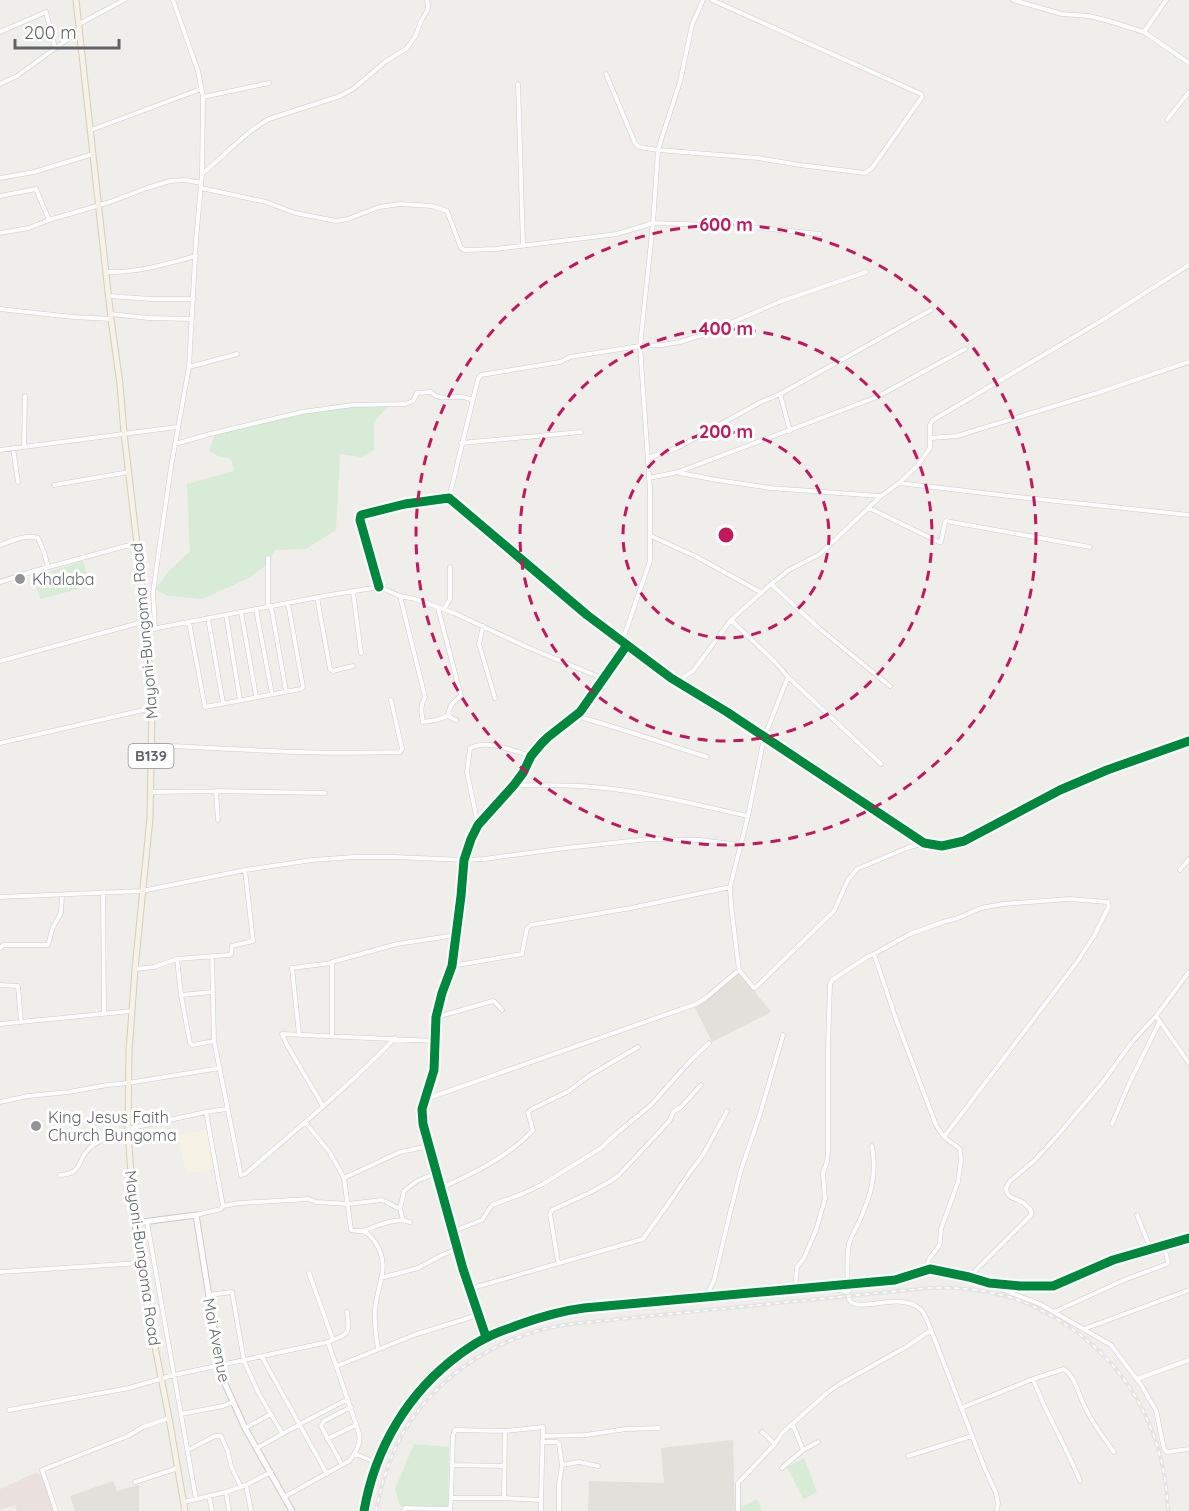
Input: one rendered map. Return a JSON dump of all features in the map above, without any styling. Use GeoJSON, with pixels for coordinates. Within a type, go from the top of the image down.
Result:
{"type":"FeatureCollection","features":[{"type":"Feature","properties":{"kind":"main road","name":"Mayoni-Bungoma Road"},"geometry":{"type":"LineString","coordinates":[[76,0],[147,630],[152,708],[150,818],[132,1011],[128,1130],[140,1263],[185,1511]]}},
{"type":"Feature","properties":{"kind":"street"},"geometry":{"type":"LineString","coordinates":[[0,84],[17,76],[79,27],[124,0]]}},
{"type":"Feature","properties":{"kind":"street"},"geometry":{"type":"LineString","coordinates":[[155,629],[153,592],[177,427],[189,367],[202,174],[203,97],[198,71],[173,0]]}},
{"type":"Feature","properties":{"kind":"street"},"geometry":{"type":"LineString","coordinates":[[202,174],[253,128],[269,119],[347,93],[385,62],[407,48],[427,11],[427,0]]}},
{"type":"Feature","properties":{"kind":"street"},"geometry":{"type":"LineString","coordinates":[[622,642],[650,561],[649,478],[640,346],[658,150],[680,82],[692,25],[703,0]]}},
{"type":"Feature","properties":{"kind":"street"},"geometry":{"type":"LineString","coordinates":[[606,74],[637,146],[658,150],[758,158],[865,173],[872,168],[922,95],[712,0]]}},
{"type":"Feature","properties":{"kind":"street"},"geometry":{"type":"LineString","coordinates":[[1013,0],[1062,14],[1089,16],[1144,32],[1189,63]]}},
{"type":"Feature","properties":{"kind":"street"},"geometry":{"type":"LineString","coordinates":[[1144,32],[1166,0]]}},
{"type":"Feature","properties":{"kind":"street"},"geometry":{"type":"LineString","coordinates":[[0,32],[46,12],[55,48]]}},
{"type":"Feature","properties":{"kind":"street"},"geometry":{"type":"LineString","coordinates":[[203,97],[269,83]]}},
{"type":"Feature","properties":{"kind":"street"},"geometry":{"type":"LineString","coordinates":[[518,84],[523,245]]}},
{"type":"Feature","properties":{"kind":"street"},"geometry":{"type":"LineString","coordinates":[[91,130],[201,89]]}},
{"type":"Feature","properties":{"kind":"street"},"geometry":{"type":"LineString","coordinates":[[1167,120],[1189,92]]}},
{"type":"Feature","properties":{"kind":"street"},"geometry":{"type":"LineString","coordinates":[[0,178],[34,172],[93,154]]}},
{"type":"Feature","properties":{"kind":"street"},"geometry":{"type":"LineString","coordinates":[[0,233],[29,228],[170,181],[186,180],[266,202],[295,213],[336,221],[348,219],[379,207],[401,204],[432,206],[447,211],[463,249],[475,251],[617,234],[653,223],[741,226],[820,234]]}},
{"type":"Feature","properties":{"kind":"street"},"geometry":{"type":"LineString","coordinates":[[0,196],[36,189],[49,220]]}},
{"type":"Feature","properties":{"kind":"street"},"geometry":{"type":"LineString","coordinates":[[106,272],[157,267],[196,256]]}},
{"type":"Feature","properties":{"kind":"street"},"geometry":{"type":"LineString","coordinates":[[676,681],[693,671],[731,620],[771,584],[789,570],[820,554],[881,496],[918,465],[930,448],[930,425],[933,420],[1101,321],[1189,265]]}},
{"type":"Feature","properties":{"kind":"street"},"geometry":{"type":"LineString","coordinates":[[449,498],[461,443],[480,375],[560,363],[570,357],[640,346],[671,344],[705,334],[779,302],[866,272]]}},
{"type":"Feature","properties":{"kind":"street"},"geometry":{"type":"LineString","coordinates":[[109,296],[194,299]]}},
{"type":"Feature","properties":{"kind":"street"},"geometry":{"type":"LineString","coordinates":[[0,309],[74,317],[192,319]]}},
{"type":"Feature","properties":{"kind":"street"},"geometry":{"type":"LineString","coordinates":[[648,458],[677,448],[931,310]]}},
{"type":"Feature","properties":{"kind":"street"},"geometry":{"type":"LineString","coordinates":[[649,478],[678,472],[877,398],[965,349]]}},
{"type":"Feature","properties":{"kind":"street"},"geometry":{"type":"LineString","coordinates":[[189,367],[237,354]]}},
{"type":"Feature","properties":{"kind":"street"},"geometry":{"type":"LineString","coordinates":[[931,438],[957,436],[1189,362]]}},
{"type":"Feature","properties":{"kind":"street"},"geometry":{"type":"LineString","coordinates":[[175,444],[302,411],[353,405],[405,404],[413,401],[417,393],[421,392],[431,392],[435,396],[444,398],[460,397],[472,400]]}},
{"type":"Feature","properties":{"kind":"street"},"geometry":{"type":"LineString","coordinates":[[780,394],[790,431]]}},
{"type":"Feature","properties":{"kind":"street"},"geometry":{"type":"LineString","coordinates":[[24,447],[25,396]]}},
{"type":"Feature","properties":{"kind":"street"},"geometry":{"type":"LineString","coordinates":[[0,450],[177,427]]}},
{"type":"Feature","properties":{"kind":"street"},"geometry":{"type":"LineString","coordinates":[[461,443],[581,432]]}},
{"type":"Feature","properties":{"kind":"street"},"geometry":{"type":"LineString","coordinates":[[13,448],[18,482]]}},
{"type":"Feature","properties":{"kind":"street"},"geometry":{"type":"LineString","coordinates":[[54,485],[129,471]]}},
{"type":"Feature","properties":{"kind":"street"},"geometry":{"type":"LineString","coordinates":[[678,472],[770,488],[881,496]]}},
{"type":"Feature","properties":{"kind":"street"},"geometry":{"type":"LineString","coordinates":[[899,483],[1189,515]]}},
{"type":"Feature","properties":{"kind":"street"},"geometry":{"type":"LineString","coordinates":[[379,587],[360,520],[361,515],[405,504],[449,498],[556,590],[622,642],[676,681],[727,712],[924,843],[942,846],[964,841],[1067,786],[1189,741]]}},
{"type":"Feature","properties":{"kind":"street"},"geometry":{"type":"LineString","coordinates":[[869,508],[939,542],[942,539],[945,521],[1090,547]]}},
{"type":"Feature","properties":{"kind":"street"},"geometry":{"type":"LineString","coordinates":[[651,536],[697,556],[762,593]]}},
{"type":"Feature","properties":{"kind":"street"},"geometry":{"type":"LineString","coordinates":[[0,545],[22,537],[38,538],[48,567]]}},
{"type":"Feature","properties":{"kind":"street"},"geometry":{"type":"LineString","coordinates":[[0,582],[137,543]]}},
{"type":"Feature","properties":{"kind":"street"},"geometry":{"type":"LineString","coordinates":[[268,558],[269,607],[286,692]]}},
{"type":"Feature","properties":{"kind":"street"},"geometry":{"type":"LineString","coordinates":[[441,609],[450,599],[450,567]]}},
{"type":"Feature","properties":{"kind":"street"},"geometry":{"type":"LineString","coordinates":[[771,584],[821,630],[890,686]]}},
{"type":"Feature","properties":{"kind":"street"},"geometry":{"type":"LineString","coordinates":[[147,630],[379,587],[454,613],[604,679]]}},
{"type":"Feature","properties":{"kind":"street"},"geometry":{"type":"LineString","coordinates":[[353,592],[361,653]]}},
{"type":"Feature","properties":{"kind":"street"},"geometry":{"type":"LineString","coordinates":[[400,596],[425,697],[421,712],[423,722],[448,716],[456,720]]}},
{"type":"Feature","properties":{"kind":"street"},"geometry":{"type":"LineString","coordinates":[[318,597],[330,669],[333,671],[353,666]]}},
{"type":"Feature","properties":{"kind":"street"},"geometry":{"type":"LineString","coordinates":[[189,622],[204,706],[286,692],[303,687],[288,603]]}},
{"type":"Feature","properties":{"kind":"street"},"geometry":{"type":"LineString","coordinates":[[256,609],[272,694]]}},
{"type":"Feature","properties":{"kind":"street"},"geometry":{"type":"LineString","coordinates":[[441,609],[461,696],[452,702],[448,716]]}},
{"type":"Feature","properties":{"kind":"street"},"geometry":{"type":"LineString","coordinates":[[241,612],[256,696]]}},
{"type":"Feature","properties":{"kind":"street"},"geometry":{"type":"LineString","coordinates":[[226,615],[240,700]]}},
{"type":"Feature","properties":{"kind":"street"},"geometry":{"type":"LineString","coordinates":[[208,618],[223,703]]}},
{"type":"Feature","properties":{"kind":"street"},"geometry":{"type":"LineString","coordinates":[[731,620],[881,764]]}},
{"type":"Feature","properties":{"kind":"street"},"geometry":{"type":"LineString","coordinates":[[0,661],[146,621]]}},
{"type":"Feature","properties":{"kind":"street"},"geometry":{"type":"LineString","coordinates":[[483,626],[479,644],[495,698]]}},
{"type":"Feature","properties":{"kind":"street"},"geometry":{"type":"LineString","coordinates":[[486,1338],[469,1289],[436,1173],[423,1124],[422,1109],[434,1071],[436,1017],[452,966],[464,860],[478,825],[514,785],[531,756],[548,737],[586,706],[627,645]]}},
{"type":"Feature","properties":{"kind":"street"},"geometry":{"type":"LineString","coordinates":[[788,677],[764,738],[730,887],[739,970],[755,988],[834,911],[848,880],[857,869],[924,843]]}},
{"type":"Feature","properties":{"kind":"street"},"geometry":{"type":"LineString","coordinates":[[151,745],[251,751],[400,752],[402,749],[391,700]]}},
{"type":"Feature","properties":{"kind":"street"},"geometry":{"type":"LineString","coordinates":[[0,743],[152,708]]}},
{"type":"Feature","properties":{"kind":"street"},"geometry":{"type":"LineString","coordinates":[[576,716],[707,757]]}},
{"type":"Feature","properties":{"kind":"street"},"geometry":{"type":"LineString","coordinates":[[478,825],[467,772],[470,748],[486,744],[531,756]]}},
{"type":"Feature","properties":{"kind":"street"},"geometry":{"type":"LineString","coordinates":[[514,785],[591,786],[616,789],[748,816]]}},
{"type":"Feature","properties":{"kind":"street"},"geometry":{"type":"LineString","coordinates":[[216,791],[218,820]]}},
{"type":"Feature","properties":{"kind":"street"},"geometry":{"type":"LineString","coordinates":[[150,792],[325,793]]}},
{"type":"Feature","properties":{"kind":"street"},"geometry":{"type":"LineString","coordinates":[[0,897],[142,891],[245,870],[354,856],[484,859],[649,839],[700,840],[740,845]]}},
{"type":"Feature","properties":{"kind":"street"},"geometry":{"type":"LineString","coordinates":[[1180,870],[1189,859]]}},
{"type":"Feature","properties":{"kind":"street"},"geometry":{"type":"LineString","coordinates":[[135,969],[154,967],[177,959],[230,955],[232,946],[253,941],[245,870]]}},
{"type":"Feature","properties":{"kind":"street"},"geometry":{"type":"LineString","coordinates":[[452,966],[522,954],[527,928],[531,925],[630,908],[730,887]]}},
{"type":"Feature","properties":{"kind":"street"},"geometry":{"type":"LineString","coordinates":[[103,892],[104,1013]]}},
{"type":"Feature","properties":{"kind":"street"},"geometry":{"type":"LineString","coordinates":[[0,948],[3,945],[48,945],[52,927],[61,913],[62,895]]}},
{"type":"Feature","properties":{"kind":"street"},"geometry":{"type":"LineString","coordinates":[[795,1290],[797,1267],[804,1258],[816,1230],[825,1199],[823,1173],[828,1152],[828,1046],[832,980],[867,957],[910,934],[981,908],[1069,899],[1109,903],[1094,936],[1077,962],[944,1137]]}},
{"type":"Feature","properties":{"kind":"street"},"geometry":{"type":"LineString","coordinates":[[299,1034],[292,968],[332,963],[397,944],[456,935]]}},
{"type":"Feature","properties":{"kind":"street"},"geometry":{"type":"LineString","coordinates":[[874,954],[936,1125],[944,1137],[960,1149],[961,1167],[958,1182],[943,1222],[939,1246],[929,1259],[926,1270]]}},
{"type":"Feature","properties":{"kind":"street"},"geometry":{"type":"LineString","coordinates":[[212,956],[214,1041],[242,1175],[323,1106],[395,1038]]}},
{"type":"Feature","properties":{"kind":"street"},"geometry":{"type":"LineString","coordinates":[[177,959],[181,995],[191,1044],[214,1041]]}},
{"type":"Feature","properties":{"kind":"street"},"geometry":{"type":"LineString","coordinates":[[332,963],[332,1036]]}},
{"type":"Feature","properties":{"kind":"street"},"geometry":{"type":"LineString","coordinates":[[425,1099],[696,1004],[739,970]]}},
{"type":"Feature","properties":{"kind":"street"},"geometry":{"type":"LineString","coordinates":[[969,1277],[1031,1215],[1031,1210],[1023,1202],[1006,1194],[1010,1181],[1035,1160],[1057,1136],[1102,1083],[1132,1042],[1156,1016],[1189,972]]}},
{"type":"Feature","properties":{"kind":"street"},"geometry":{"type":"LineString","coordinates":[[0,985],[18,986],[21,1021]]}},
{"type":"Feature","properties":{"kind":"street"},"geometry":{"type":"LineString","coordinates":[[181,995],[212,992]]}},
{"type":"Feature","properties":{"kind":"street"},"geometry":{"type":"LineString","coordinates":[[436,1017],[492,1001],[502,1010]]}},
{"type":"Feature","properties":{"kind":"street"},"geometry":{"type":"LineString","coordinates":[[0,1024],[132,1011]]}},
{"type":"Feature","properties":{"kind":"street"},"geometry":{"type":"LineString","coordinates":[[1156,1016],[1189,1063]]}},
{"type":"Feature","properties":{"kind":"street"},"geometry":{"type":"LineString","coordinates":[[1112,1124],[1160,1021]]}},
{"type":"Feature","properties":{"kind":"street"},"geometry":{"type":"LineString","coordinates":[[323,1106],[282,1035],[435,1041]]}},
{"type":"Feature","properties":{"kind":"street"},"geometry":{"type":"LineString","coordinates":[[706,1297],[714,1280],[741,1170],[783,1035]]}},
{"type":"Feature","properties":{"kind":"street"},"geometry":{"type":"LineString","coordinates":[[453,1231],[482,1220],[492,1205],[543,1184],[601,1148],[651,1105],[709,1043]]}},
{"type":"Feature","properties":{"kind":"street"},"geometry":{"type":"LineString","coordinates":[[441,1188],[506,1154],[523,1141],[533,1130],[528,1113],[530,1110],[569,1091],[587,1077],[638,1047]]}},
{"type":"Feature","properties":{"kind":"street"},"geometry":{"type":"LineString","coordinates":[[0,1102],[220,1068]]}},
{"type":"Feature","properties":{"kind":"street"},"geometry":{"type":"LineString","coordinates":[[558,1262],[550,1214],[552,1210],[618,1176],[701,1085]]}},
{"type":"Feature","properties":{"kind":"street"},"geometry":{"type":"LineString","coordinates":[[60,1175],[76,1170],[91,1146],[128,1130],[227,1109]]}},
{"type":"Feature","properties":{"kind":"street"},"geometry":{"type":"LineString","coordinates":[[469,1289],[643,1239],[703,1155],[727,1111]]}},
{"type":"Feature","properties":{"kind":"street"},"geometry":{"type":"LineString","coordinates":[[206,1112],[223,1206]]}},
{"type":"Feature","properties":{"kind":"street"},"geometry":{"type":"LineString","coordinates":[[305,1122],[330,1153],[344,1178],[351,1230],[362,1231],[393,1221],[410,1222]]}},
{"type":"Feature","properties":{"kind":"street"},"geometry":{"type":"LineString","coordinates":[[344,1178],[399,1152],[429,1146]]}},
{"type":"Feature","properties":{"kind":"street"},"geometry":{"type":"LineString","coordinates":[[848,1285],[849,1246],[870,1197],[872,1186],[874,1158],[872,1146]]}},
{"type":"Feature","properties":{"kind":"street"},"geometry":{"type":"LineString","coordinates":[[403,1220],[400,1209],[404,1191],[417,1181],[436,1173]]}},
{"type":"Feature","properties":{"kind":"street"},"geometry":{"type":"LineString","coordinates":[[135,1223],[196,1215],[239,1203],[309,1198],[316,1202],[348,1204],[382,1200],[400,1209]]}},
{"type":"Feature","properties":{"kind":"street","name":"Moi Avenue"},"geometry":{"type":"LineString","coordinates":[[196,1215],[220,1366],[225,1384],[245,1428],[292,1511]]}},
{"type":"Feature","properties":{"kind":"street"},"geometry":{"type":"LineString","coordinates":[[1137,1215],[1151,1250]]}},
{"type":"Feature","properties":{"kind":"street"},"geometry":{"type":"LineString","coordinates":[[147,1222],[196,1499]]}},
{"type":"Feature","properties":{"kind":"street"},"geometry":{"type":"LineString","coordinates":[[362,1231],[372,1238],[382,1253],[383,1260],[375,1309],[378,1349]]}},
{"type":"Feature","properties":{"kind":"street"},"geometry":{"type":"LineString","coordinates":[[364,1511],[378,1463],[395,1425],[419,1392],[449,1363],[486,1338],[543,1316],[563,1310],[856,1285],[895,1280],[930,1269],[989,1283],[1053,1286],[1113,1260],[1189,1238]]}},
{"type":"Feature","properties":{"kind":"street"},"geometry":{"type":"LineString","coordinates":[[1053,1311],[1167,1264],[1164,1246]]}},
{"type":"Feature","properties":{"kind":"street"},"geometry":{"type":"LineString","coordinates":[[381,1278],[418,1268],[458,1249]]}},
{"type":"Feature","properties":{"kind":"street"},"geometry":{"type":"LineString","coordinates":[[0,1272],[140,1263]]}},
{"type":"Feature","properties":{"kind":"street"},"geometry":{"type":"LineString","coordinates":[[284,1497],[349,1461],[355,1454],[360,1441],[309,1273]]}},
{"type":"Feature","properties":{"kind":"street"},"geometry":{"type":"LineString","coordinates":[[989,1283],[1040,1304],[1111,1345],[1147,1392],[1156,1410],[1164,1449],[1167,1452],[1189,1449]]}},
{"type":"Feature","properties":{"kind":"street"},"geometry":{"type":"LineString","coordinates":[[847,1292],[856,1285]]}},
{"type":"Feature","properties":{"kind":"street"},"geometry":{"type":"LineString","coordinates":[[827,1287],[847,1292]]}},
{"type":"Feature","properties":{"kind":"street"},"geometry":{"type":"LineString","coordinates":[[1083,1329],[1189,1290]]}},
{"type":"Feature","properties":{"kind":"street"},"geometry":{"type":"LineString","coordinates":[[208,1295],[232,1292],[244,1360],[256,1387],[282,1433]]}},
{"type":"Feature","properties":{"kind":"street"},"geometry":{"type":"LineString","coordinates":[[847,1292],[850,1302],[860,1305],[894,1301],[908,1302],[922,1310],[996,1493],[997,1511]]}},
{"type":"Feature","properties":{"kind":"street"},"geometry":{"type":"LineString","coordinates":[[9,1410],[129,1388],[174,1375],[330,1341],[346,1334],[348,1323],[346,1312]]}},
{"type":"Feature","properties":{"kind":"street"},"geometry":{"type":"LineString","coordinates":[[337,1366],[414,1335],[478,1315]]}},
{"type":"Feature","properties":{"kind":"street"},"geometry":{"type":"LineString","coordinates":[[738,1511],[738,1483],[775,1444],[782,1433],[838,1385],[896,1353],[931,1330]]}},
{"type":"Feature","properties":{"kind":"street"},"geometry":{"type":"LineString","coordinates":[[262,1357],[327,1473]]}},
{"type":"Feature","properties":{"kind":"street"},"geometry":{"type":"LineString","coordinates":[[1137,1379],[1189,1360]]}},
{"type":"Feature","properties":{"kind":"street"},"geometry":{"type":"LineString","coordinates":[[961,1408],[1062,1369],[1067,1371],[1078,1389],[1084,1407],[1114,1452]]}},
{"type":"Feature","properties":{"kind":"street"},"geometry":{"type":"LineString","coordinates":[[1034,1378],[1080,1481]]}},
{"type":"Feature","properties":{"kind":"street"},"geometry":{"type":"LineString","coordinates":[[257,1448],[348,1399]]}},
{"type":"Feature","properties":{"kind":"street"},"geometry":{"type":"LineString","coordinates":[[181,1414],[223,1406],[232,1402]]}},
{"type":"Feature","properties":{"kind":"street"},"geometry":{"type":"LineString","coordinates":[[342,1465],[321,1426],[324,1421],[351,1407]]}},
{"type":"Feature","properties":{"kind":"street"},"geometry":{"type":"LineString","coordinates":[[245,1428],[271,1414]]}},
{"type":"Feature","properties":{"kind":"street"},"geometry":{"type":"LineString","coordinates":[[56,1511],[42,1470],[169,1418]]}},
{"type":"Feature","properties":{"kind":"street"},"geometry":{"type":"LineString","coordinates":[[327,1439],[356,1425]]}},
{"type":"Feature","properties":{"kind":"street"},"geometry":{"type":"LineString","coordinates":[[793,1425],[803,1450]]}},
{"type":"Feature","properties":{"kind":"street"},"geometry":{"type":"LineString","coordinates":[[404,1511],[405,1508],[450,1510],[455,1430],[506,1431],[543,1427],[540,1511]]}},
{"type":"Feature","properties":{"kind":"street"},"geometry":{"type":"LineString","coordinates":[[543,1436],[586,1435],[626,1429],[658,1428]]}},
{"type":"Feature","properties":{"kind":"street"},"geometry":{"type":"LineString","coordinates":[[504,1498],[506,1431]]}},
{"type":"Feature","properties":{"kind":"street"},"geometry":{"type":"LineString","coordinates":[[762,1432],[775,1444]]}},
{"type":"Feature","properties":{"kind":"street"},"geometry":{"type":"LineString","coordinates":[[188,1450],[215,1436],[221,1436],[231,1466],[244,1486],[251,1511]]}},
{"type":"Feature","properties":{"kind":"street"},"geometry":{"type":"LineString","coordinates":[[908,1456],[972,1436]]}},
{"type":"Feature","properties":{"kind":"street"},"geometry":{"type":"LineString","coordinates":[[542,1442],[559,1442],[562,1465],[559,1511]]}},
{"type":"Feature","properties":{"kind":"street"},"geometry":{"type":"LineString","coordinates":[[783,1468],[803,1450],[818,1442]]}},
{"type":"Feature","properties":{"kind":"street"},"geometry":{"type":"LineString","coordinates":[[355,1454],[378,1463]]}},
{"type":"Feature","properties":{"kind":"street"},"geometry":{"type":"LineString","coordinates":[[562,1465],[579,1462],[598,1466]]}},
{"type":"Feature","properties":{"kind":"street"},"geometry":{"type":"LineString","coordinates":[[452,1465],[505,1466]]}},
{"type":"Feature","properties":{"kind":"street"},"geometry":{"type":"LineString","coordinates":[[135,1482],[178,1468]]}},
{"type":"Feature","properties":{"kind":"street"},"geometry":{"type":"LineString","coordinates":[[183,1502],[244,1486],[270,1472]]}},
{"type":"Feature","properties":{"kind":"street"},"geometry":{"type":"LineString","coordinates":[[226,1492],[229,1511]]}},
{"type":"Feature","properties":{"kind":"street"},"geometry":{"type":"LineString","coordinates":[[209,1496],[212,1511]]}},
{"type":"Feature","properties":{"kind":"street"},"geometry":{"type":"LineString","coordinates":[[451,1498],[541,1500]]}},
{"type":"Feature","properties":{"kind":"shaded area"},"geometry":{"type":"Polygon","coordinates":[[[739,972],[771,1012],[712,1042],[694,1006],[739,972]]]}},
{"type":"Feature","properties":{"kind":"shaded area"},"geometry":{"type":"Polygon","coordinates":[[[208,1129],[216,1168],[186,1174],[179,1135],[208,1129]]]}},
{"type":"Feature","properties":{"kind":"shaded area"},"geometry":{"type":"Polygon","coordinates":[[[733,1440],[735,1511],[588,1511],[589,1481],[664,1483],[661,1448],[733,1440]]]}},
{"type":"Feature","properties":{"kind":"shaded area"},"geometry":{"type":"Polygon","coordinates":[[[35,1473],[43,1475],[55,1510],[17,1511],[15,1505],[0,1510],[0,1489],[35,1473]]]}},
{"type":"Feature","properties":{"kind":"shaded area"},"geometry":{"type":"Polygon","coordinates":[[[113,1481],[117,1491],[139,1485],[139,1511],[75,1511],[70,1496],[113,1481]]]}},
{"type":"Feature","properties":{"kind":"green space"},"geometry":{"type":"Polygon","coordinates":[[[390,404],[374,422],[374,450],[361,457],[340,454],[336,530],[306,549],[275,550],[268,564],[247,579],[202,599],[168,596],[155,589],[170,570],[190,551],[187,484],[234,471],[231,459],[218,456],[209,450],[216,433],[332,408],[390,404]]]}},
{"type":"Feature","properties":{"kind":"green space"},"geometry":{"type":"Polygon","coordinates":[[[83,561],[90,586],[40,599],[34,577],[83,561]]]}},
{"type":"Feature","properties":{"kind":"green space"},"geometry":{"type":"Polygon","coordinates":[[[414,1444],[449,1447],[448,1507],[400,1506],[395,1489],[414,1444]]]}},
{"type":"Feature","properties":{"kind":"green space"},"geometry":{"type":"Polygon","coordinates":[[[804,1458],[817,1492],[803,1499],[787,1467],[804,1458]]]}},
{"type":"Feature","properties":{"kind":"green space"},"geometry":{"type":"Polygon","coordinates":[[[757,1499],[762,1511],[742,1511],[741,1507],[757,1499]]]}},
{"type":"Feature","properties":{"kind":"railway"},"geometry":{"type":"LineString","coordinates":[[376,1511],[383,1481],[394,1452],[403,1433],[418,1411],[435,1392],[475,1359],[521,1336],[571,1324],[928,1288],[967,1289],[1025,1302],[1055,1318],[1102,1354],[1137,1399],[1150,1425],[1159,1452],[1168,1511]]}},
{"type":"Feature","properties":{"kind":"cycle path"},"geometry":{"type":"LineString","coordinates":[[379,587],[360,520],[361,515],[405,504],[449,498],[587,615],[671,678],[727,712],[924,843],[942,846],[964,841],[1060,790],[1107,770],[1189,741]]}},
{"type":"Feature","properties":{"kind":"cycle path"},"geometry":{"type":"LineString","coordinates":[[486,1337],[463,1269],[423,1124],[422,1109],[434,1070],[436,1017],[452,966],[464,860],[478,825],[514,785],[541,744],[580,712],[627,645]]}},
{"type":"Feature","properties":{"kind":"cycle path"},"geometry":{"type":"LineString","coordinates":[[364,1511],[376,1465],[385,1444],[410,1404],[425,1386],[441,1369],[477,1343],[534,1319],[584,1308],[895,1280],[930,1269],[989,1283],[1053,1286],[1113,1260],[1189,1238]]}},
{"type":"Feature","properties":{"kind":"place","name":"Khalaba"},"geometry":{"type":"Point","coordinates":[20,579]}},
{"type":"Feature","properties":{"kind":"place","name":"King Jesus Faith Church Bungoma"},"geometry":{"type":"Point","coordinates":[36,1126]}}]}
